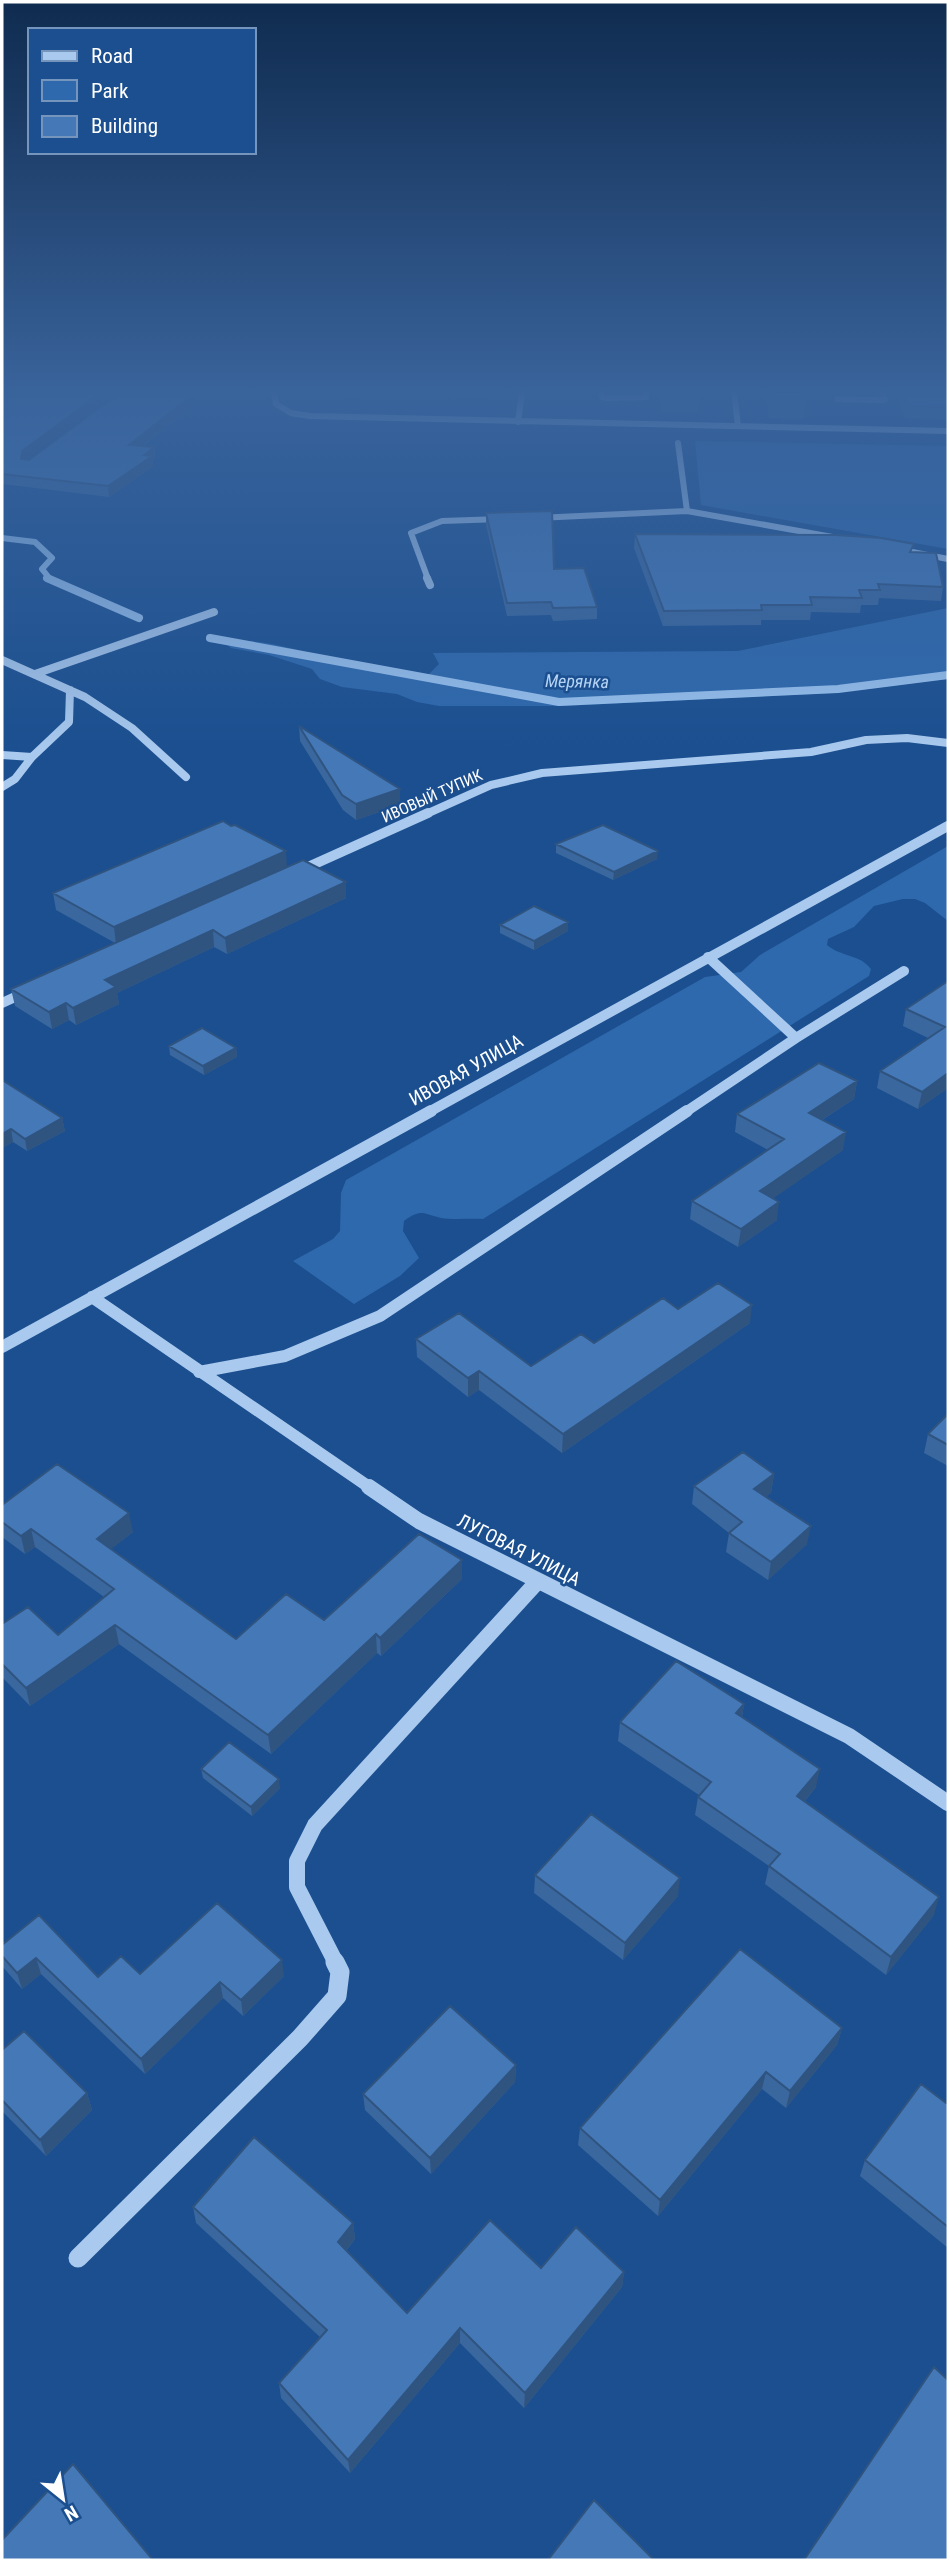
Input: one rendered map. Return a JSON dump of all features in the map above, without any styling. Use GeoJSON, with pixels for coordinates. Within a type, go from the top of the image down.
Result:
{"type":"FeatureCollection","features":[{"type":"Feature","properties":{"kind":"street"},"geometry":{"type":"LineString","coordinates":[[523,519],[676,512]]}},
{"type":"Feature","properties":{"kind":"street"},"geometry":{"type":"LineString","coordinates":[[690,512],[846,539]]}},
{"type":"Feature","properties":{"kind":"street"},"geometry":{"type":"LineString","coordinates":[[430,585],[411,533],[442,521],[510,519]]}},
{"type":"Feature","properties":{"kind":"street"},"geometry":{"type":"LineString","coordinates":[[886,547],[948,559]]}},
{"type":"Feature","properties":{"kind":"street"},"geometry":{"type":"LineString","coordinates":[[35,674],[214,612]]}},
{"type":"Feature","properties":{"kind":"street"},"geometry":{"type":"LineString","coordinates":[[2,660],[85,697],[132,728],[186,777]]}},
{"type":"Feature","properties":{"kind":"street"},"geometry":{"type":"LineString","coordinates":[[2,787],[15,779],[32,757],[69,722],[70,690]]}},
{"type":"Feature","properties":{"kind":"street","name":"ИВОВЫЙ ТУПИК"},"geometry":{"type":"LineString","coordinates":[[290,874],[491,785],[542,773],[811,752],[866,740],[907,738],[948,743]]}},
{"type":"Feature","properties":{"kind":"street"},"geometry":{"type":"LineString","coordinates":[[2,755],[32,757]]}},
{"type":"Feature","properties":{"kind":"street","name":"ИВОВАЯ УЛИЦА"},"geometry":{"type":"LineString","coordinates":[[2,1347],[948,827]]}},
{"type":"Feature","properties":{"kind":"street"},"geometry":{"type":"LineString","coordinates":[[708,957],[796,1038]]}},
{"type":"Feature","properties":{"kind":"street"},"geometry":{"type":"LineString","coordinates":[[199,1372],[285,1356],[380,1316],[796,1038],[904,971]]}},
{"type":"Feature","properties":{"kind":"street"},"geometry":{"type":"LineString","coordinates":[[2,1003],[39,986]]}},
{"type":"Feature","properties":{"kind":"street","name":"ЛУГОВАЯ УЛИЦА"},"geometry":{"type":"LineString","coordinates":[[92,1297],[419,1521],[849,1736],[948,1803]]}},
{"type":"Feature","properties":{"kind":"street"},"geometry":{"type":"LineString","coordinates":[[78,2258],[300,2038],[337,1996],[340,1972],[296,1887],[297,1861],[315,1825],[538,1581]]}},
{"type":"Feature","properties":{"kind":"green space"},"geometry":{"type":"Polygon","coordinates":[[[738,512],[948,512],[948,549],[738,512]]]}},
{"type":"Feature","properties":{"kind":"green space"},"geometry":{"type":"Polygon","coordinates":[[[948,608],[948,679],[833,693],[564,706],[439,706],[417,702],[397,694],[342,687],[320,679],[312,669],[269,655],[231,648],[223,641],[275,645],[377,671],[429,674],[439,664],[433,653],[738,651],[948,608]]]}},
{"type":"Feature","properties":{"kind":"green space"},"geometry":{"type":"Polygon","coordinates":[[[948,846],[948,921],[925,903],[915,899],[874,906],[854,927],[828,939],[827,945],[867,964],[871,969],[869,976],[483,1219],[446,1219],[422,1213],[410,1217],[404,1221],[403,1231],[419,1258],[400,1276],[354,1304],[293,1261],[333,1239],[340,1231],[341,1193],[346,1180],[705,977],[741,972],[760,955],[948,846]]]}},
{"type":"Feature","properties":{"kind":"building"},"geometry":{"type":"Polygon","coordinates":[[[552,512],[554,569],[584,568],[597,607],[553,608],[551,602],[507,603],[486,513],[552,512]]]}},
{"type":"Feature","properties":{"kind":"building"},"geometry":{"type":"Polygon","coordinates":[[[635,534],[836,535],[881,538],[914,544],[910,552],[936,553],[943,587],[878,584],[880,590],[859,590],[862,598],[810,597],[812,605],[761,605],[762,610],[664,611],[635,534]]]}},
{"type":"Feature","properties":{"kind":"building"},"geometry":{"type":"Polygon","coordinates":[[[299,726],[400,789],[356,804],[342,795],[299,726]]]}},
{"type":"Feature","properties":{"kind":"building"},"geometry":{"type":"Polygon","coordinates":[[[223,821],[286,851],[114,927],[53,893],[223,821]]]}},
{"type":"Feature","properties":{"kind":"building"},"geometry":{"type":"Polygon","coordinates":[[[603,825],[658,851],[614,872],[556,844],[603,825]]]}},
{"type":"Feature","properties":{"kind":"building"},"geometry":{"type":"Polygon","coordinates":[[[303,860],[346,882],[225,938],[213,930],[105,980],[116,987],[73,1008],[66,1003],[49,1012],[11,989],[303,860]]]}},
{"type":"Feature","properties":{"kind":"building"},"geometry":{"type":"Polygon","coordinates":[[[534,906],[568,922],[534,941],[500,925],[534,906]]]}},
{"type":"Feature","properties":{"kind":"building"},"geometry":{"type":"Polygon","coordinates":[[[948,981],[948,1073],[922,1092],[880,1071],[945,1027],[906,1009],[948,981]]]}},
{"type":"Feature","properties":{"kind":"building"},"geometry":{"type":"Polygon","coordinates":[[[202,1028],[236,1048],[203,1066],[169,1046],[202,1028]]]}},
{"type":"Feature","properties":{"kind":"building"},"geometry":{"type":"Polygon","coordinates":[[[819,1063],[857,1081],[809,1113],[846,1132],[760,1191],[779,1202],[741,1229],[692,1201],[784,1139],[737,1114],[819,1063]]]}},
{"type":"Feature","properties":{"kind":"building"},"geometry":{"type":"Polygon","coordinates":[[[2,1080],[62,1118],[25,1139],[11,1129],[2,1134],[2,1080]]]}},
{"type":"Feature","properties":{"kind":"building"},"geometry":{"type":"Polygon","coordinates":[[[718,1283],[752,1305],[563,1434],[479,1371],[468,1378],[416,1339],[459,1313],[531,1366],[581,1334],[594,1343],[663,1298],[678,1309],[718,1283]]]}},
{"type":"Feature","properties":{"kind":"building"},"geometry":{"type":"Polygon","coordinates":[[[948,1414],[948,1445],[928,1434],[948,1414]]]}},
{"type":"Feature","properties":{"kind":"building"},"geometry":{"type":"Polygon","coordinates":[[[743,1452],[774,1474],[754,1489],[811,1526],[771,1562],[729,1533],[742,1522],[694,1486],[743,1452]]]}},
{"type":"Feature","properties":{"kind":"building"},"geometry":{"type":"Polygon","coordinates":[[[57,1464],[129,1513],[97,1539],[236,1639],[286,1594],[324,1620],[419,1534],[462,1560],[380,1638],[376,1634],[268,1735],[115,1625],[26,1688],[2,1664],[2,1624],[28,1607],[58,1635],[114,1589],[31,1529],[21,1536],[2,1522],[2,1505],[57,1464]]]}},
{"type":"Feature","properties":{"kind":"building"},"geometry":{"type":"Polygon","coordinates":[[[676,1661],[744,1704],[736,1713],[820,1769],[797,1796],[939,1897],[891,1957],[769,1866],[780,1854],[698,1797],[711,1782],[620,1722],[676,1661]]]}},
{"type":"Feature","properties":{"kind":"building"},"geometry":{"type":"Polygon","coordinates":[[[229,1742],[279,1779],[251,1807],[201,1769],[229,1742]]]}},
{"type":"Feature","properties":{"kind":"building"},"geometry":{"type":"Polygon","coordinates":[[[591,1814],[680,1878],[625,1943],[535,1875],[591,1814]]]}},
{"type":"Feature","properties":{"kind":"building"},"geometry":{"type":"Polygon","coordinates":[[[217,1903],[282,1960],[241,2000],[220,1982],[141,2059],[36,1958],[17,1973],[2,1956],[2,1945],[39,1915],[98,1977],[121,1956],[140,1974],[217,1903]]]}},
{"type":"Feature","properties":{"kind":"building"},"geometry":{"type":"Polygon","coordinates":[[[740,1949],[842,2028],[790,2091],[766,2072],[660,2200],[580,2128],[740,1949]]]}},
{"type":"Feature","properties":{"kind":"building"},"geometry":{"type":"Polygon","coordinates":[[[450,2006],[516,2065],[430,2158],[363,2094],[450,2006]]]}},
{"type":"Feature","properties":{"kind":"building"},"geometry":{"type":"Polygon","coordinates":[[[24,2031],[87,2093],[40,2140],[2,2100],[2,2050],[24,2031]]]}},
{"type":"Feature","properties":{"kind":"building"},"geometry":{"type":"Polygon","coordinates":[[[921,2084],[946,2103],[948,2101],[948,2227],[865,2160],[921,2084]]]}},
{"type":"Feature","properties":{"kind":"building"},"geometry":{"type":"Polygon","coordinates":[[[254,2137],[353,2223],[338,2242],[407,2313],[490,2220],[541,2268],[576,2227],[624,2272],[525,2393],[460,2328],[348,2460],[279,2383],[327,2330],[193,2207],[254,2137]]]}},
{"type":"Feature","properties":{"kind":"building"},"geometry":{"type":"Polygon","coordinates":[[[934,2367],[948,2380],[948,2560],[804,2560],[934,2367]]]}},
{"type":"Feature","properties":{"kind":"building"},"geometry":{"type":"Polygon","coordinates":[[[73,2464],[153,2560],[2,2560],[2,2540],[73,2464]]]}},
{"type":"Feature","properties":{"kind":"building"},"geometry":{"type":"Polygon","coordinates":[[[594,2500],[654,2560],[548,2560],[594,2500]]]}},
{"type":"Feature","properties":{"kind":"waterway","name":"Мерянка"},"geometry":{"type":"LineString","coordinates":[[2,538],[35,542],[52,558],[42,569],[50,579]]}},
{"type":"Feature","properties":{"kind":"waterway","name":"Мерянка"},"geometry":{"type":"LineString","coordinates":[[47,578],[139,618]]}},
{"type":"Feature","properties":{"kind":"waterway","name":"Мерянка"},"geometry":{"type":"LineString","coordinates":[[210,638],[559,702],[838,689],[948,675]]}}]}
